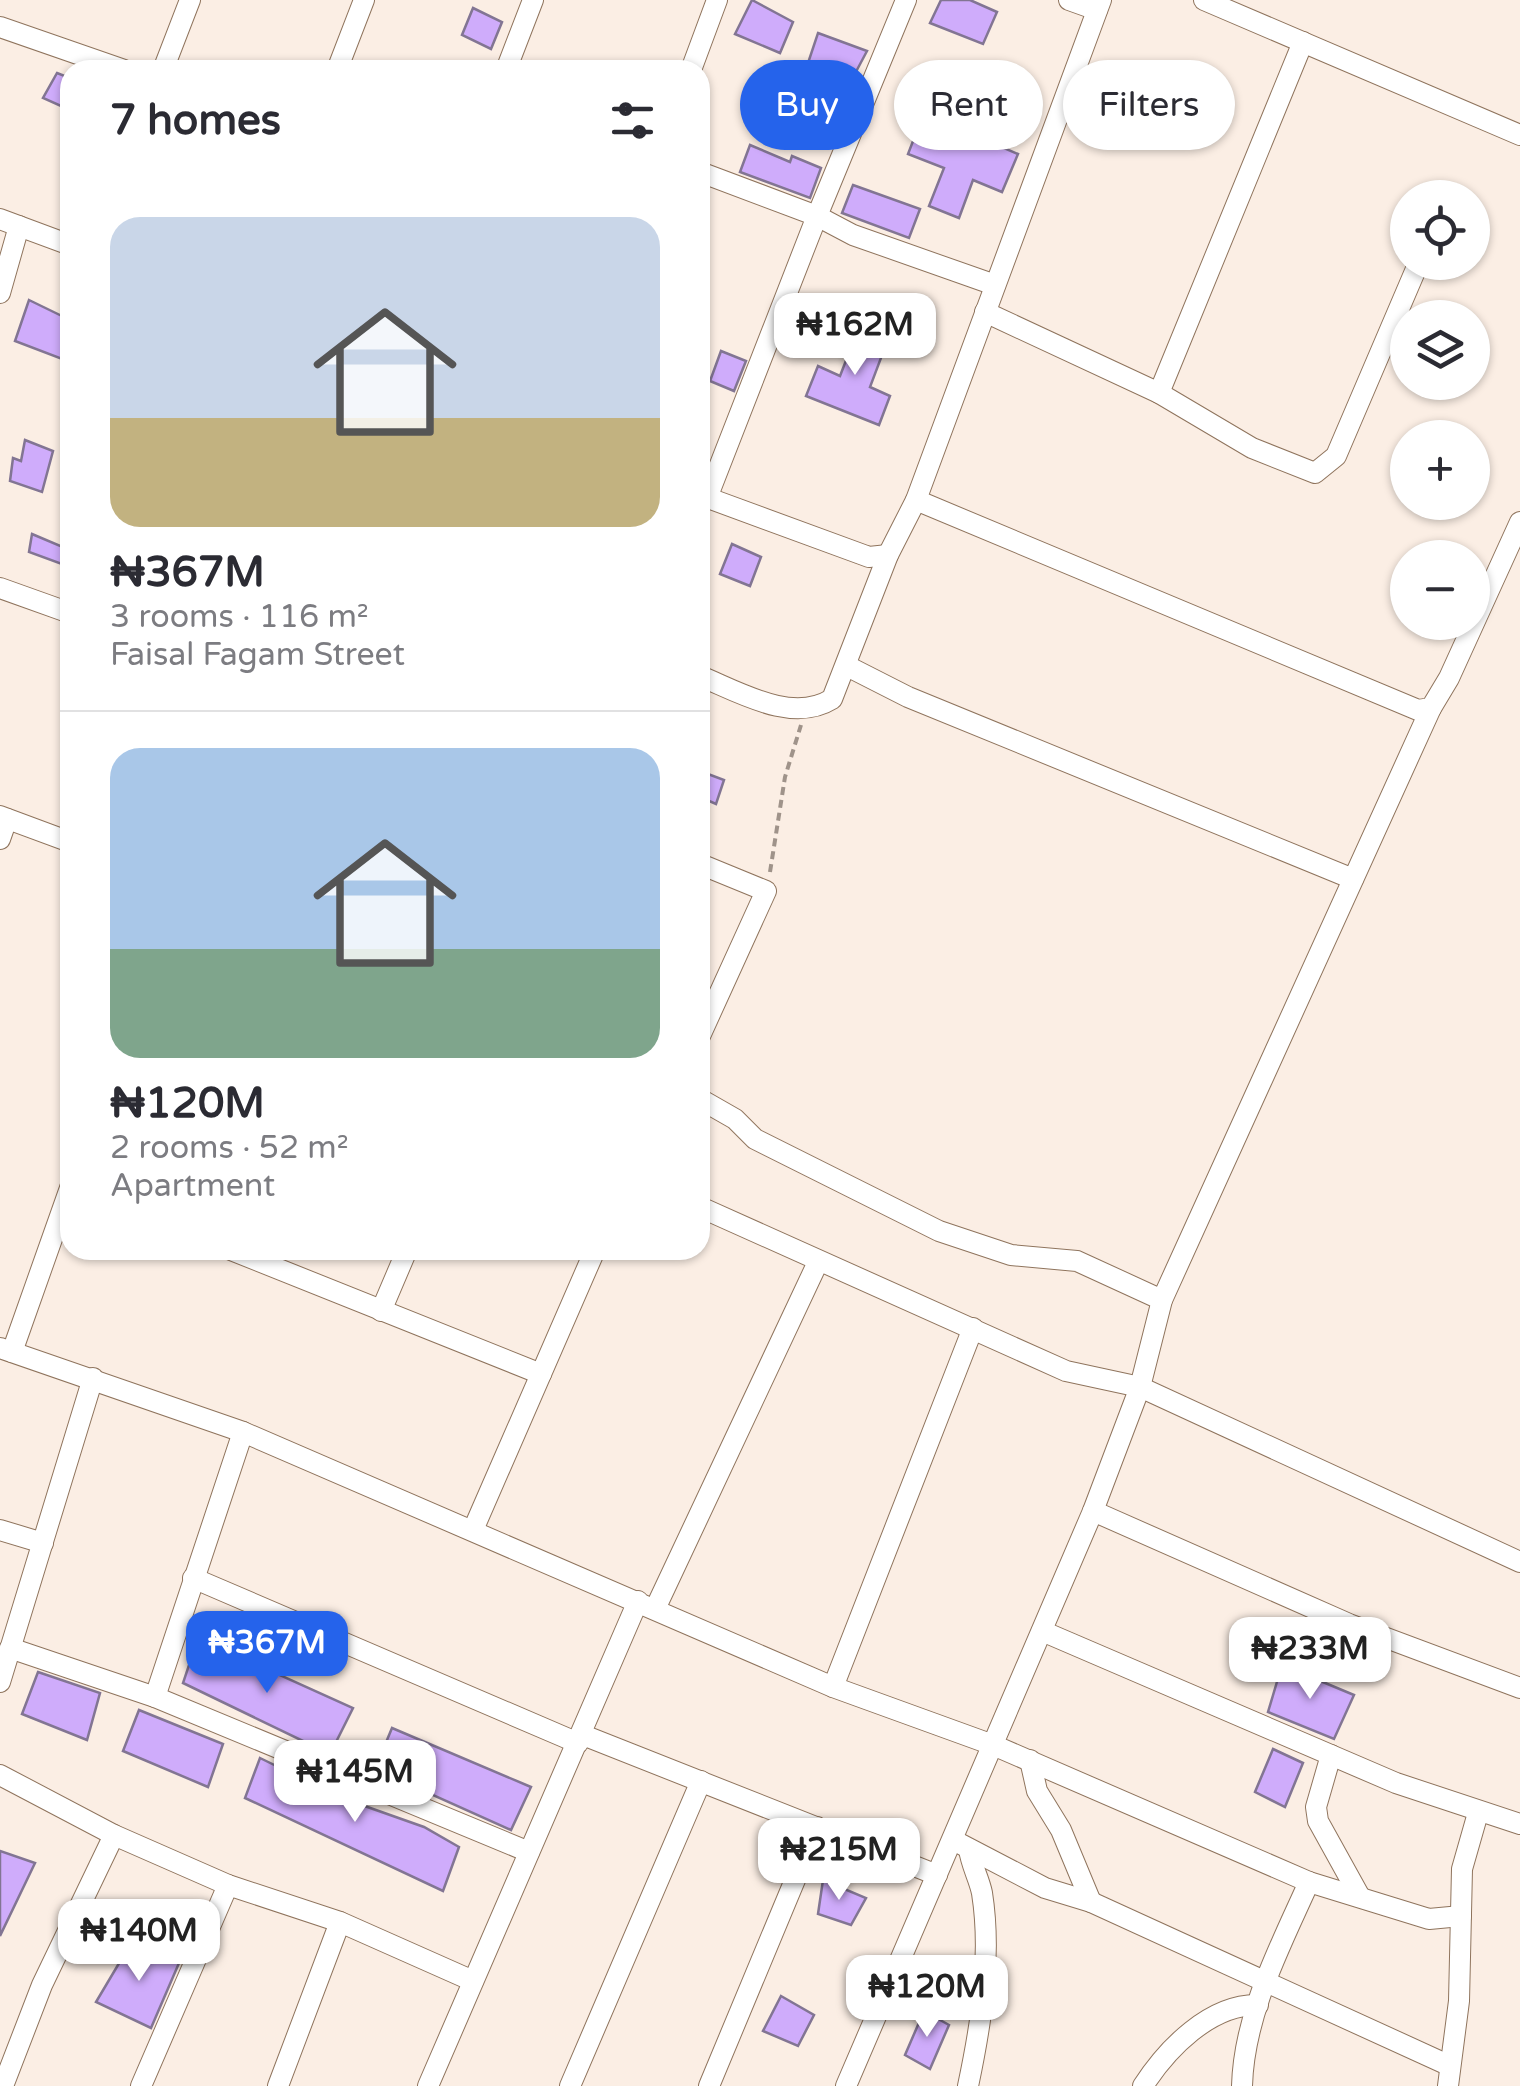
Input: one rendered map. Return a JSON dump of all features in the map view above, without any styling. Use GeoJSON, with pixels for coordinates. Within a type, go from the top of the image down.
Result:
{"type":"FeatureCollection","features":[{"type":"Feature","properties":{"kind":"street"},"geometry":{"type":"LineString","coordinates":[[167,60],[190,0]]}},
{"type":"Feature","properties":{"kind":"street"},"geometry":{"type":"LineString","coordinates":[[340,60],[364,0]]}},
{"type":"Feature","properties":{"kind":"street"},"geometry":{"type":"LineString","coordinates":[[510,60],[532,0]]}},
{"type":"Feature","properties":{"kind":"street"},"geometry":{"type":"LineString","coordinates":[[695,60],[717,0]]}},
{"type":"Feature","properties":{"kind":"street"},"geometry":{"type":"LineString","coordinates":[[710,481],[906,0]]}},
{"type":"Feature","properties":{"kind":"street"},"geometry":{"type":"LineString","coordinates":[[710,680],[767,704],[806,708],[832,699],[888,555],[916,500],[1099,5],[1069,0]]}},
{"type":"Feature","properties":{"kind":"street"},"geometry":{"type":"LineString","coordinates":[[1204,0],[1520,135]]}},
{"type":"Feature","properties":{"kind":"street"},"geometry":{"type":"LineString","coordinates":[[0,27],[95,60]]}},
{"type":"Feature","properties":{"kind":"street"},"geometry":{"type":"LineString","coordinates":[[1158,393],[1304,42]]}},
{"type":"Feature","properties":{"kind":"street"},"geometry":{"type":"LineString","coordinates":[[710,176],[818,216],[853,235],[995,286]]}},
{"type":"Feature","properties":{"kind":"street"},"geometry":{"type":"LineString","coordinates":[[0,293],[9,222],[60,241]]}},
{"type":"Feature","properties":{"kind":"street"},"geometry":{"type":"LineString","coordinates":[[986,312],[1158,393],[1252,448],[1315,473],[1336,456],[1410,280]]}},
{"type":"Feature","properties":{"kind":"street"},"geometry":{"type":"LineString","coordinates":[[710,498],[869,556],[888,555]]}},
{"type":"Feature","properties":{"kind":"street"},"geometry":{"type":"LineString","coordinates":[[916,500],[1404,706],[1430,708]]}},
{"type":"Feature","properties":{"kind":"street"},"geometry":{"type":"LineString","coordinates":[[846,2086],[937,1875],[961,1845],[994,1745],[1093,1511],[1140,1387],[1162,1300],[1430,708],[1449,678],[1520,522]]}},
{"type":"Feature","properties":{"kind":"street"},"geometry":{"type":"LineString","coordinates":[[0,588],[60,609]]}},
{"type":"Feature","properties":{"kind":"street"},"geometry":{"type":"LineString","coordinates":[[847,666],[908,697],[1353,879]]}},
{"type":"Feature","properties":{"kind":"street"},"geometry":{"type":"LineString","coordinates":[[0,839],[4,817],[60,838]]}},
{"type":"Feature","properties":{"kind":"street"},"geometry":{"type":"LineString","coordinates":[[710,868],[766,891],[710,1014]]}},
{"type":"Feature","properties":{"kind":"street"},"geometry":{"type":"LineString","coordinates":[[710,1105],[736,1119],[755,1139],[940,1231],[1011,1254],[1077,1261],[1162,1300]]}},
{"type":"Feature","properties":{"kind":"street"},"geometry":{"type":"LineString","coordinates":[[710,1212],[1066,1371],[1140,1387],[1520,1562]]}},
{"type":"Feature","properties":{"kind":"street"},"geometry":{"type":"LineString","coordinates":[[60,1215],[6,1350],[242,1432],[833,1686],[1030,1760],[1308,1882],[1359,1894],[1430,1919],[1461,1916]]}},
{"type":"Feature","properties":{"kind":"street"},"geometry":{"type":"LineString","coordinates":[[256,1260],[540,1374]]}},
{"type":"Feature","properties":{"kind":"street"},"geometry":{"type":"LineString","coordinates":[[381,1311],[403,1260]]}},
{"type":"Feature","properties":{"kind":"street"},"geometry":{"type":"LineString","coordinates":[[473,1530],[591,1260]]}},
{"type":"Feature","properties":{"kind":"street"},"geometry":{"type":"LineString","coordinates":[[428,2086],[581,1739],[818,1262]]}},
{"type":"Feature","properties":{"kind":"street"},"geometry":{"type":"LineString","coordinates":[[833,1686],[973,1328]]}},
{"type":"Feature","properties":{"kind":"street"},"geometry":{"type":"LineString","coordinates":[[0,1682],[93,1378]]}},
{"type":"Feature","properties":{"kind":"street"},"geometry":{"type":"LineString","coordinates":[[154,1697],[242,1432]]}},
{"type":"Feature","properties":{"kind":"street"},"geometry":{"type":"LineString","coordinates":[[1093,1511],[1349,1624],[1520,1688]]}},
{"type":"Feature","properties":{"kind":"street"},"geometry":{"type":"LineString","coordinates":[[0,1530],[42,1543]]}},
{"type":"Feature","properties":{"kind":"street"},"geometry":{"type":"LineString","coordinates":[[193,1578],[581,1739],[701,1781],[937,1875]]}},
{"type":"Feature","properties":{"kind":"street"},"geometry":{"type":"LineString","coordinates":[[1042,1631],[1331,1755],[1478,1813],[1520,1824]]}},
{"type":"Feature","properties":{"kind":"street"},"geometry":{"type":"LineString","coordinates":[[10,1648],[154,1697],[530,1852]]}},
{"type":"Feature","properties":{"kind":"street"},"geometry":{"type":"LineString","coordinates":[[1331,1755],[1316,1807],[1318,1821],[1359,1894]]}},
{"type":"Feature","properties":{"kind":"street"},"geometry":{"type":"LineString","coordinates":[[1030,1760],[1037,1791],[1061,1830],[1091,1902]]}},
{"type":"Feature","properties":{"kind":"street"},"geometry":{"type":"LineString","coordinates":[[0,1775],[114,1835],[228,1886],[340,1922],[473,1981]]}},
{"type":"Feature","properties":{"kind":"street"},"geometry":{"type":"LineString","coordinates":[[570,2086],[701,1781]]}},
{"type":"Feature","properties":{"kind":"street"},"geometry":{"type":"LineString","coordinates":[[961,1845],[1045,1888],[1091,1902],[1264,1983],[1448,2075],[1460,2001],[1462,1869],[1478,1813]]}},
{"type":"Feature","properties":{"kind":"street"},"geometry":{"type":"LineString","coordinates":[[710,2086],[817,1827]]}},
{"type":"Feature","properties":{"kind":"street"},"geometry":{"type":"LineString","coordinates":[[3,2086],[42,1985],[114,1835]]}},
{"type":"Feature","properties":{"kind":"street"},"geometry":{"type":"LineString","coordinates":[[961,1845],[982,1896],[984,1957],[982,2024],[968,2086]]}},
{"type":"Feature","properties":{"kind":"street"},"geometry":{"type":"LineString","coordinates":[[1242,2086],[1242,2062],[1264,1983],[1308,1882]]}},
{"type":"Feature","properties":{"kind":"street"},"geometry":{"type":"LineString","coordinates":[[141,2086],[228,1886]]}},
{"type":"Feature","properties":{"kind":"street"},"geometry":{"type":"LineString","coordinates":[[278,2086],[340,1922]]}},
{"type":"Feature","properties":{"kind":"street"},"geometry":{"type":"LineString","coordinates":[[1142,2086],[1173,2046],[1226,2010],[1258,2005]]}},
{"type":"Feature","properties":{"kind":"path"},"geometry":{"type":"LineString","coordinates":[[766,891],[785,777],[806,708]]}},
{"type":"Feature","properties":{"kind":"building"},"geometry":{"type":"Polygon","coordinates":[[[752,0],[793,22],[780,53],[735,34],[752,0]]]}},
{"type":"Feature","properties":{"kind":"building"},"geometry":{"type":"Polygon","coordinates":[[[941,0],[970,0],[997,12],[983,44],[930,23],[941,0]]]}},
{"type":"Feature","properties":{"kind":"building"},"geometry":{"type":"Polygon","coordinates":[[[473,8],[502,22],[491,49],[462,35],[473,8]]]}},
{"type":"Feature","properties":{"kind":"building"},"geometry":{"type":"Polygon","coordinates":[[[818,33],[867,51],[862,60],[809,60],[818,33]]]}},
{"type":"Feature","properties":{"kind":"building"},"geometry":{"type":"Polygon","coordinates":[[[57,73],[60,74],[60,106],[43,98],[57,73]]]}},
{"type":"Feature","properties":{"kind":"building"},"geometry":{"type":"Polygon","coordinates":[[[748,150],[762,150],[790,162],[792,156],[821,168],[810,198],[740,172],[748,150]]]}},
{"type":"Feature","properties":{"kind":"building"},"geometry":{"type":"Polygon","coordinates":[[[910,150],[1009,150],[1018,154],[1002,192],[973,180],[959,218],[929,206],[944,168],[908,154],[910,150]]]}},
{"type":"Feature","properties":{"kind":"building"},"geometry":{"type":"Polygon","coordinates":[[[853,185],[920,209],[909,238],[842,213],[853,185]]]}},
{"type":"Feature","properties":{"kind":"building"},"geometry":{"type":"Polygon","coordinates":[[[29,300],[60,315],[60,358],[15,341],[29,300]]]}},
{"type":"Feature","properties":{"kind":"building"},"geometry":{"type":"Polygon","coordinates":[[[861,322],[890,334],[870,387],[890,396],[879,425],[806,396],[818,366],[840,376],[861,322]]]}},
{"type":"Feature","properties":{"kind":"building"},"geometry":{"type":"Polygon","coordinates":[[[721,351],[746,361],[734,391],[710,381],[721,351]]]}},
{"type":"Feature","properties":{"kind":"building"},"geometry":{"type":"Polygon","coordinates":[[[25,440],[53,451],[42,492],[10,481],[13,458],[21,461],[25,440]]]}},
{"type":"Feature","properties":{"kind":"building"},"geometry":{"type":"Polygon","coordinates":[[[32,534],[60,546],[60,563],[29,552],[32,534]]]}},
{"type":"Feature","properties":{"kind":"building"},"geometry":{"type":"Polygon","coordinates":[[[732,544],[761,557],[750,586],[720,574],[732,544]]]}},
{"type":"Feature","properties":{"kind":"building"},"geometry":{"type":"Polygon","coordinates":[[[710,775],[724,780],[716,804],[710,801],[710,775]]]}},
{"type":"Feature","properties":{"kind":"building"},"geometry":{"type":"Polygon","coordinates":[[[198,1638],[353,1708],[330,1754],[183,1683],[198,1638]]]}},
{"type":"Feature","properties":{"kind":"building"},"geometry":{"type":"Polygon","coordinates":[[[1282,1665],[1354,1695],[1334,1739],[1268,1712],[1282,1665]]]}},
{"type":"Feature","properties":{"kind":"building"},"geometry":{"type":"Polygon","coordinates":[[[38,1672],[100,1693],[87,1740],[22,1714],[38,1672]]]}},
{"type":"Feature","properties":{"kind":"building"},"geometry":{"type":"Polygon","coordinates":[[[139,1710],[223,1744],[208,1787],[123,1751],[139,1710]]]}},
{"type":"Feature","properties":{"kind":"building"},"geometry":{"type":"Polygon","coordinates":[[[392,1728],[531,1787],[511,1830],[375,1769],[392,1728]]]}},
{"type":"Feature","properties":{"kind":"building"},"geometry":{"type":"Polygon","coordinates":[[[1273,1749],[1303,1763],[1285,1807],[1255,1792],[1273,1749]]]}},
{"type":"Feature","properties":{"kind":"building"},"geometry":{"type":"Polygon","coordinates":[[[260,1758],[342,1798],[424,1827],[459,1847],[443,1891],[245,1798],[260,1758]]]}},
{"type":"Feature","properties":{"kind":"building"},"geometry":{"type":"Polygon","coordinates":[[[0,1851],[35,1863],[0,1936],[0,1851]]]}},
{"type":"Feature","properties":{"kind":"building"},"geometry":{"type":"Polygon","coordinates":[[[823,1880],[866,1898],[851,1925],[818,1914],[823,1880]]]}},
{"type":"Feature","properties":{"kind":"building"},"geometry":{"type":"Polygon","coordinates":[[[134,1938],[179,1963],[151,2028],[96,2002],[134,1938]]]}},
{"type":"Feature","properties":{"kind":"building"},"geometry":{"type":"Polygon","coordinates":[[[781,1996],[814,2015],[798,2046],[763,2031],[781,1996]]]}},
{"type":"Feature","properties":{"kind":"building"},"geometry":{"type":"Polygon","coordinates":[[[924,2011],[949,2025],[930,2069],[905,2055],[924,2011]]]}}]}
